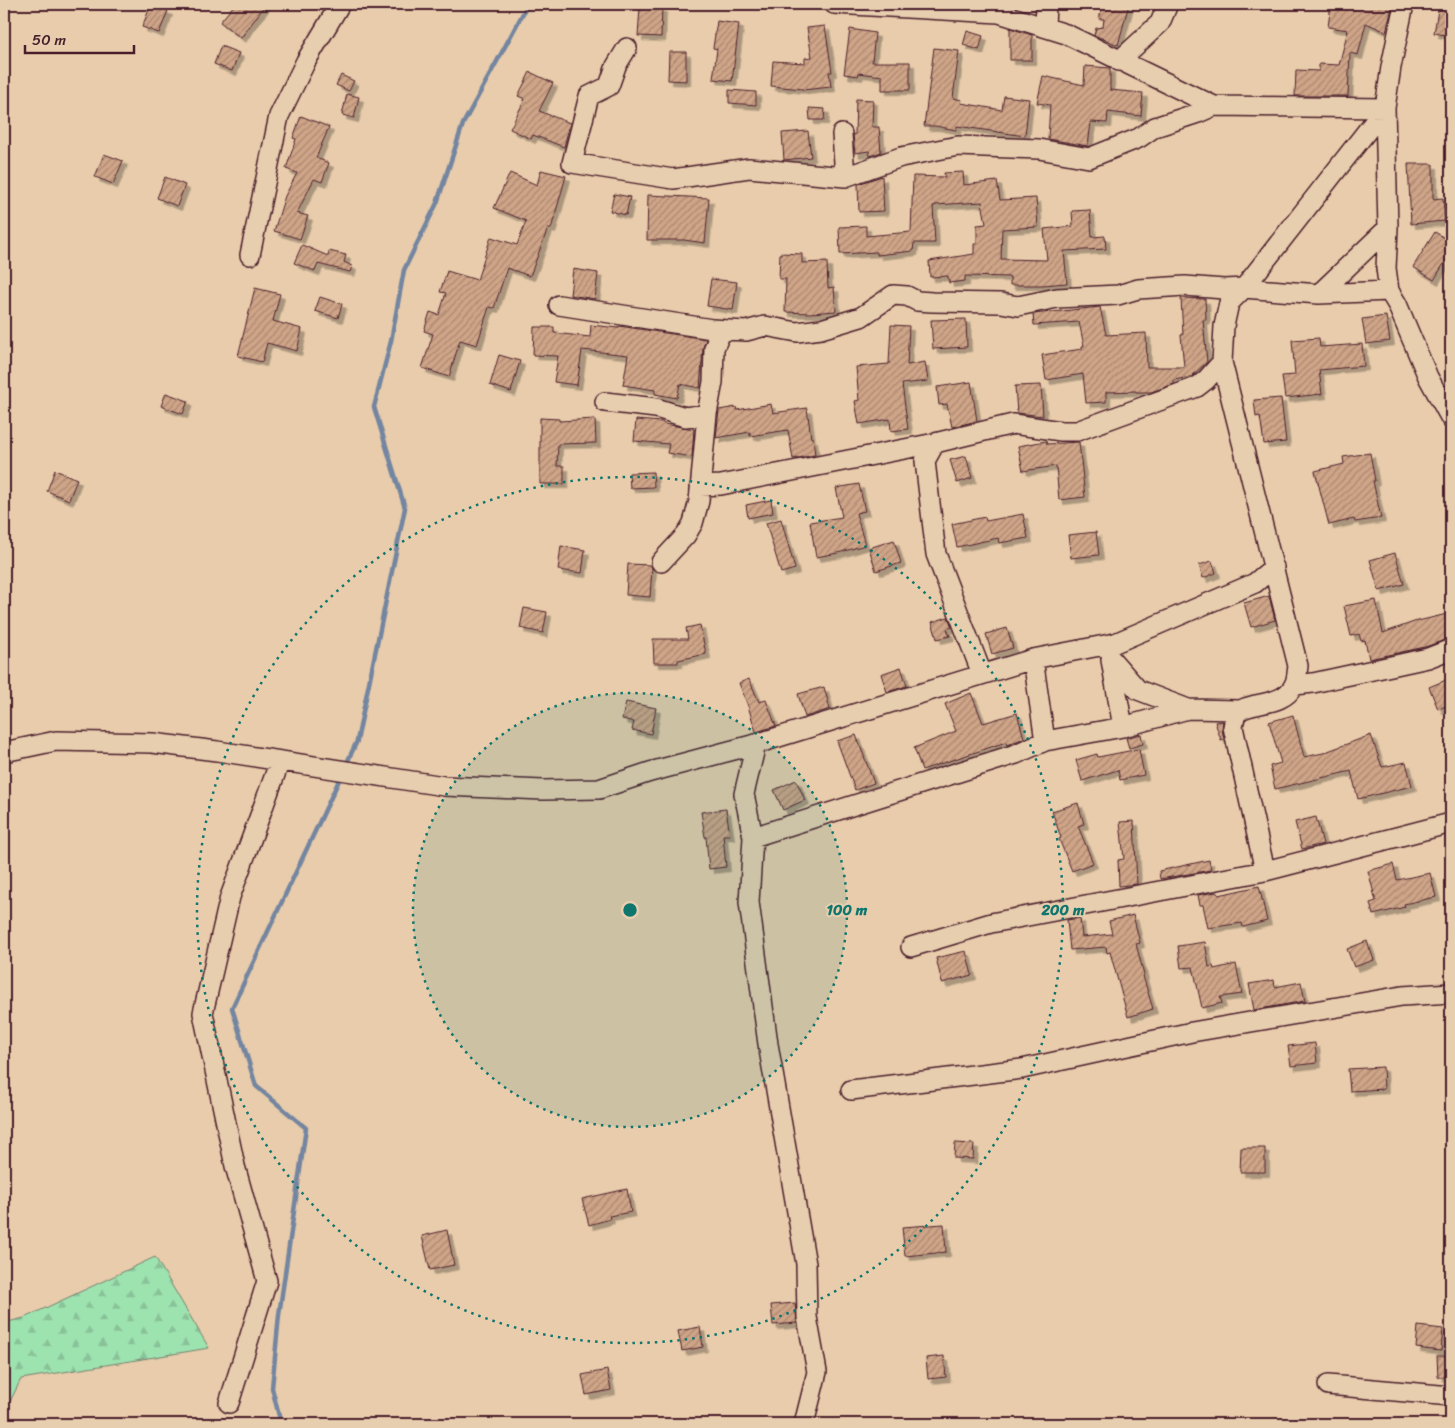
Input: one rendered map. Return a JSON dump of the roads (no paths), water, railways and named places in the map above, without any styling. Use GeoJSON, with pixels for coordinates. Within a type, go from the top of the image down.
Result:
{"type":"FeatureCollection","features":[{"type":"Feature","properties":{"kind":"street"},"geometry":{"type":"LineString","coordinates":[[250,255],[279,116],[306,61],[340,4]]}},
{"type":"Feature","properties":{"kind":"street"},"geometry":{"type":"LineString","coordinates":[[834,4],[999,13],[1066,34],[1214,106]]}},
{"type":"Feature","properties":{"kind":"street"},"geometry":{"type":"LineString","coordinates":[[1045,27],[1046,4]]}},
{"type":"Feature","properties":{"kind":"street"},"geometry":{"type":"LineString","coordinates":[[1119,61],[1160,23],[1168,4]]}},
{"type":"Feature","properties":{"kind":"street"},"geometry":{"type":"LineString","coordinates":[[1404,4],[1385,108],[1388,228],[1386,268],[1389,291],[1397,304],[1428,377],[1451,419]]}},
{"type":"Feature","properties":{"kind":"street"},"geometry":{"type":"LineString","coordinates":[[627,48],[616,66],[609,86],[589,96],[572,162],[673,179],[749,168],[845,177],[901,157],[958,146],[1039,149],[1089,158],[1139,138],[1155,127],[1214,106],[1385,108]]}},
{"type":"Feature","properties":{"kind":"street"},"geometry":{"type":"LineString","coordinates":[[559,305],[712,329],[746,331],[765,326],[797,332],[822,329],[861,317],[893,295],[907,296],[917,301],[1001,303],[1018,306],[1057,298],[1118,296],[1138,289],[1185,286],[1226,296],[1244,288],[1385,108]]}},
{"type":"Feature","properties":{"kind":"street"},"geometry":{"type":"LineString","coordinates":[[842,134],[845,177]]}},
{"type":"Feature","properties":{"kind":"street"},"geometry":{"type":"LineString","coordinates":[[1319,294],[1388,228]]}},
{"type":"Feature","properties":{"kind":"street"},"geometry":{"type":"LineString","coordinates":[[1244,288],[1319,294],[1389,291]]}},
{"type":"Feature","properties":{"kind":"street"},"geometry":{"type":"LineString","coordinates":[[753,837],[1016,754],[1045,741],[1123,727],[1188,709],[1240,710],[1276,701],[1288,694],[1295,685],[1298,666],[1222,362],[1226,296]]}},
{"type":"Feature","properties":{"kind":"street"},"geometry":{"type":"LineString","coordinates":[[661,562],[686,535],[693,523],[699,502],[707,414],[713,382],[714,348],[719,337],[712,329]]}},
{"type":"Feature","properties":{"kind":"street"},"geometry":{"type":"LineString","coordinates":[[700,486],[721,485],[935,443],[1013,424],[1061,431],[1077,431],[1197,387],[1222,362]]}},
{"type":"Feature","properties":{"kind":"street"},"geometry":{"type":"LineString","coordinates":[[605,402],[656,408],[685,417],[707,414]]}},
{"type":"Feature","properties":{"kind":"street"},"geometry":{"type":"LineString","coordinates":[[935,443],[925,462],[936,554],[982,674]]}},
{"type":"Feature","properties":{"kind":"street"},"geometry":{"type":"LineString","coordinates":[[4,752],[56,741],[152,743],[444,786],[543,790],[599,789],[650,772],[756,744],[1033,659],[1113,651],[1255,583],[1274,567]]}},
{"type":"Feature","properties":{"kind":"street"},"geometry":{"type":"LineString","coordinates":[[1255,583],[1279,588]]}},
{"type":"Feature","properties":{"kind":"street"},"geometry":{"type":"LineString","coordinates":[[1295,685],[1428,658],[1451,649]]}},
{"type":"Feature","properties":{"kind":"street"},"geometry":{"type":"LineString","coordinates":[[1113,651],[1138,690],[1188,709]]}},
{"type":"Feature","properties":{"kind":"street"},"geometry":{"type":"LineString","coordinates":[[1113,651],[1123,727]]}},
{"type":"Feature","properties":{"kind":"street"},"geometry":{"type":"LineString","coordinates":[[1033,659],[1045,741]]}},
{"type":"Feature","properties":{"kind":"street"},"geometry":{"type":"LineString","coordinates":[[1240,710],[1235,716],[1233,727],[1265,871]]}},
{"type":"Feature","properties":{"kind":"street"},"geometry":{"type":"LineString","coordinates":[[756,744],[744,794],[753,837],[749,902],[768,1044],[806,1264],[807,1317],[817,1372],[804,1424]]}},
{"type":"Feature","properties":{"kind":"street"},"geometry":{"type":"LineString","coordinates":[[229,1403],[267,1281],[235,1166],[203,1013],[230,897],[280,761]]}},
{"type":"Feature","properties":{"kind":"street"},"geometry":{"type":"LineString","coordinates":[[911,947],[992,923],[1265,871],[1451,823]]}},
{"type":"Feature","properties":{"kind":"street"},"geometry":{"type":"LineString","coordinates":[[850,1090],[1022,1069],[1211,1029],[1402,996],[1451,993]]}},
{"type":"Feature","properties":{"kind":"street"},"geometry":{"type":"LineString","coordinates":[[1328,1385],[1451,1396]]}},
{"type":"Feature","properties":{"kind":"waterway"},"geometry":{"type":"LineString","coordinates":[[345,767],[357,741],[405,508],[374,407],[391,341],[404,270],[437,203],[463,124],[528,4]]}},
{"type":"Feature","properties":{"kind":"waterway"},"geometry":{"type":"LineString","coordinates":[[281,1424],[272,1388],[279,1315],[306,1128],[256,1086],[232,1008],[341,776]]}}]}
